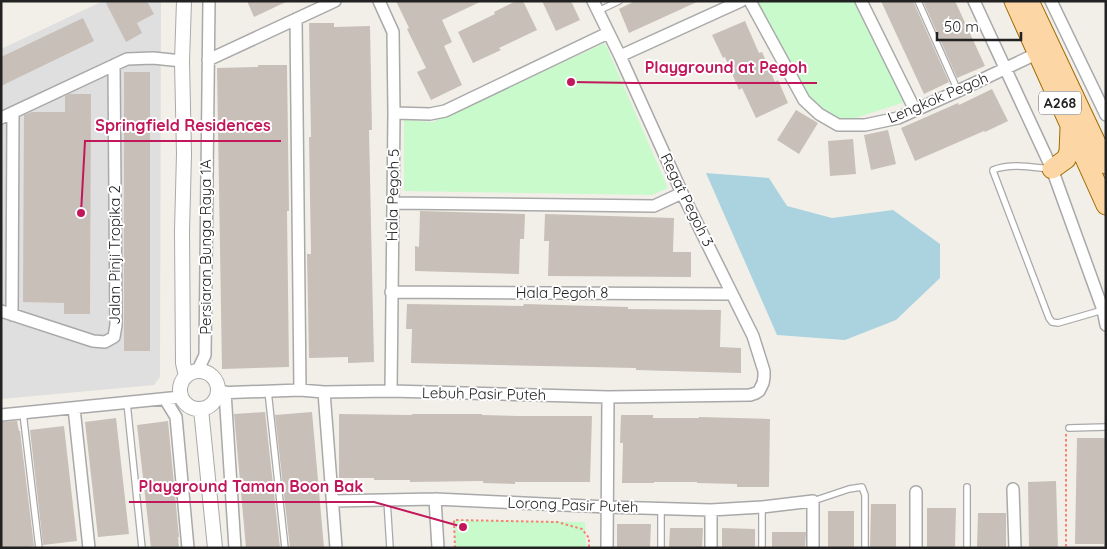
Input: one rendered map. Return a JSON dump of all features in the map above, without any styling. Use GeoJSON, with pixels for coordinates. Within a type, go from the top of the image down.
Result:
{"type":"FeatureCollection","features":[{"type":"Feature","properties":{"kind":"main road","name":"A268"},"geometry":{"type":"LineString","coordinates":[[1014,1],[1106,205]]}},
{"type":"Feature","properties":{"kind":"main road","name":"A268"},"geometry":{"type":"LineString","coordinates":[[1029,1],[1106,164]]}},
{"type":"Feature","properties":{"kind":"main road"},"geometry":{"type":"LineString","coordinates":[[1052,169],[1066,159],[1069,152],[1070,124]]}},
{"type":"Feature","properties":{"kind":"street"},"geometry":{"type":"LineString","coordinates":[[184,1],[182,61],[184,154],[182,231],[183,363],[192,374]]}},
{"type":"Feature","properties":{"kind":"street","name":"Persiaran Bunga Raya 1A"},"geometry":{"type":"LineString","coordinates":[[192,374],[205,356],[209,1]]}},
{"type":"Feature","properties":{"kind":"street"},"geometry":{"type":"LineString","coordinates":[[208,60],[335,1]]}},
{"type":"Feature","properties":{"kind":"street","name":"Hala Pegoh 5"},"geometry":{"type":"LineString","coordinates":[[379,1],[393,32],[391,391]]}},
{"type":"Feature","properties":{"kind":"street"},"geometry":{"type":"LineString","coordinates":[[620,56],[742,1]]}},
{"type":"Feature","properties":{"kind":"street","name":"Lengkok Pegoh"},"geometry":{"type":"LineString","coordinates":[[750,1],[804,100],[819,114],[838,125],[865,125],[898,118],[1038,53]]}},
{"type":"Feature","properties":{"kind":"street"},"geometry":{"type":"LineString","coordinates":[[861,1],[915,110]]}},
{"type":"Feature","properties":{"kind":"street"},"geometry":{"type":"LineString","coordinates":[[974,1],[1052,169],[1104,309],[1106,325]]}},
{"type":"Feature","properties":{"kind":"street"},"geometry":{"type":"LineString","coordinates":[[1051,1],[1106,115]]}},
{"type":"Feature","properties":{"kind":"street","name":"Regat Pegoh 3"},"geometry":{"type":"LineString","coordinates":[[596,6],[682,193],[753,336],[764,371],[762,387],[756,393],[750,395]]}},
{"type":"Feature","properties":{"kind":"street"},"geometry":{"type":"LineString","coordinates":[[296,19],[300,390]]}},
{"type":"Feature","properties":{"kind":"street"},"geometry":{"type":"LineString","coordinates":[[394,112],[430,114],[445,110],[608,33]]}},
{"type":"Feature","properties":{"kind":"street"},"geometry":{"type":"LineString","coordinates":[[1,118],[114,64],[127,60],[152,58],[182,61]]}},
{"type":"Feature","properties":{"kind":"street","name":"Jalan Pinji Tropika 2"},"geometry":{"type":"LineString","coordinates":[[6,313],[93,341],[104,342],[114,337],[116,326],[114,64]]}},
{"type":"Feature","properties":{"kind":"street"},"geometry":{"type":"LineString","coordinates":[[6,313],[14,112]]}},
{"type":"Feature","properties":{"kind":"street"},"geometry":{"type":"LineString","coordinates":[[393,203],[654,206],[682,193]]}},
{"type":"Feature","properties":{"kind":"street","name":"Hala Pegoh 8"},"geometry":{"type":"LineString","coordinates":[[391,292],[732,294]]}},
{"type":"Feature","properties":{"kind":"street"},"geometry":{"type":"LineString","coordinates":[[221,392],[209,406],[195,409],[184,403],[180,390],[182,382],[192,374],[206,373],[212,377],[221,392],[235,548]]}},
{"type":"Feature","properties":{"kind":"street","name":"Lebuh Pasir Puteh"},"geometry":{"type":"LineString","coordinates":[[221,392],[300,390],[324,392],[391,391],[608,397],[750,395]]}},
{"type":"Feature","properties":{"kind":"street"},"geometry":{"type":"LineString","coordinates":[[324,392],[336,548]]}},
{"type":"Feature","properties":{"kind":"street"},"geometry":{"type":"LineString","coordinates":[[1,415],[181,397]]}},
{"type":"Feature","properties":{"kind":"street"},"geometry":{"type":"LineString","coordinates":[[608,397],[608,548]]}},
{"type":"Feature","properties":{"kind":"street"},"geometry":{"type":"LineString","coordinates":[[165,399],[176,417],[188,548]]}},
{"type":"Feature","properties":{"kind":"street"},"geometry":{"type":"LineString","coordinates":[[74,408],[89,548]]}},
{"type":"Feature","properties":{"kind":"street"},"geometry":{"type":"LineString","coordinates":[[201,409],[215,548]]}},
{"type":"Feature","properties":{"kind":"street"},"geometry":{"type":"LineString","coordinates":[[1013,489],[1015,548]]}},
{"type":"Feature","properties":{"kind":"street"},"geometry":{"type":"LineString","coordinates":[[916,492],[916,548]]}},
{"type":"Feature","properties":{"kind":"street"},"geometry":{"type":"LineString","coordinates":[[435,499],[438,548]]}},
{"type":"Feature","properties":{"kind":"street","name":"Lorong Pasir Puteh"},"geometry":{"type":"LineString","coordinates":[[332,501],[435,499],[712,510],[813,501]]}},
{"type":"Feature","properties":{"kind":"street"},"geometry":{"type":"LineString","coordinates":[[813,501],[813,548]]}},
{"type":"Feature","properties":{"kind":"street"},"geometry":{"type":"LineString","coordinates":[[711,548],[712,510]]}},
{"type":"Feature","properties":{"kind":"lane"},"geometry":{"type":"LineString","coordinates":[[596,6],[619,1]]}},
{"type":"Feature","properties":{"kind":"lane"},"geometry":{"type":"LineString","coordinates":[[918,1],[958,91]]}},
{"type":"Feature","properties":{"kind":"lane"},"geometry":{"type":"LineString","coordinates":[[1052,169],[1012,166],[1002,167],[993,170],[993,172],[1052,322],[1058,323],[1104,309]]}},
{"type":"Feature","properties":{"kind":"lane"},"geometry":{"type":"LineString","coordinates":[[268,391],[285,548]]}},
{"type":"Feature","properties":{"kind":"lane"},"geometry":{"type":"LineString","coordinates":[[127,403],[142,548]]}},
{"type":"Feature","properties":{"kind":"lane"},"geometry":{"type":"LineString","coordinates":[[23,413],[39,548]]}},
{"type":"Feature","properties":{"kind":"lane"},"geometry":{"type":"LineString","coordinates":[[1069,428],[1106,427]]}},
{"type":"Feature","properties":{"kind":"lane"},"geometry":{"type":"LineString","coordinates":[[813,501],[849,489],[862,487],[865,495],[865,548]]}},
{"type":"Feature","properties":{"kind":"lane"},"geometry":{"type":"LineString","coordinates":[[967,487],[967,548]]}},
{"type":"Feature","properties":{"kind":"lane"},"geometry":{"type":"LineString","coordinates":[[387,499],[390,548]]}},
{"type":"Feature","properties":{"kind":"lane"},"geometry":{"type":"LineString","coordinates":[[762,507],[762,548]]}},
{"type":"Feature","properties":{"kind":"lane"},"geometry":{"type":"LineString","coordinates":[[661,508],[661,548]]}},
{"type":"Feature","properties":{"kind":"path"},"geometry":{"type":"LineString","coordinates":[[1066,548],[1066,434],[1069,428]]}},
{"type":"Feature","properties":{"kind":"path"},"geometry":{"type":"LineString","coordinates":[[456,548],[454,520],[557,522],[582,529],[590,538],[590,548]]}},
{"type":"Feature","properties":{"kind":"shaded area"},"geometry":{"type":"Polygon","coordinates":[[[103,1],[161,1],[160,377],[154,385],[1,399],[1,49],[103,1]]]}},
{"type":"Feature","properties":{"kind":"green space"},"geometry":{"type":"Polygon","coordinates":[[[761,1],[856,1],[905,102],[840,123],[810,97],[758,3],[761,1]]]}},
{"type":"Feature","properties":{"kind":"green space"},"geometry":{"type":"Polygon","coordinates":[[[605,43],[668,188],[652,195],[404,191],[404,120],[433,122],[605,43]]]}},
{"type":"Feature","properties":{"kind":"green space"},"geometry":{"type":"Polygon","coordinates":[[[454,520],[585,522],[586,548],[455,548],[454,520]]]}},
{"type":"Feature","properties":{"kind":"water"},"geometry":{"type":"Polygon","coordinates":[[[706,173],[769,178],[787,206],[832,218],[893,210],[940,244],[940,278],[896,320],[845,340],[777,335],[706,173]]]}},
{"type":"Feature","properties":{"kind":"building"},"geometry":{"type":"Polygon","coordinates":[[[105,1],[147,1],[154,14],[137,23],[142,33],[126,42],[105,1]]]}},
{"type":"Feature","properties":{"kind":"building"},"geometry":{"type":"Polygon","coordinates":[[[247,1],[288,1],[254,17],[247,1]]]}},
{"type":"Feature","properties":{"kind":"building"},"geometry":{"type":"Polygon","coordinates":[[[396,1],[482,1],[442,20],[452,42],[444,46],[462,85],[431,100],[417,72],[426,68],[396,1]]]}},
{"type":"Feature","properties":{"kind":"building"},"geometry":{"type":"Polygon","coordinates":[[[516,1],[523,1],[537,30],[473,63],[458,32],[495,14],[494,12],[516,1]]]}},
{"type":"Feature","properties":{"kind":"building"},"geometry":{"type":"Polygon","coordinates":[[[542,1],[571,1],[580,20],[556,31],[542,1]]]}},
{"type":"Feature","properties":{"kind":"building"},"geometry":{"type":"Polygon","coordinates":[[[635,1],[699,1],[629,33],[619,9],[635,1]]]}},
{"type":"Feature","properties":{"kind":"building"},"geometry":{"type":"Polygon","coordinates":[[[881,1],[913,1],[949,82],[924,94],[881,1]]]}},
{"type":"Feature","properties":{"kind":"building"},"geometry":{"type":"Polygon","coordinates":[[[923,1],[955,1],[985,66],[957,78],[923,1]]]}},
{"type":"Feature","properties":{"kind":"building"},"geometry":{"type":"Polygon","coordinates":[[[83,18],[94,41],[1,86],[1,57],[83,18]]]}},
{"type":"Feature","properties":{"kind":"building"},"geometry":{"type":"Polygon","coordinates":[[[745,21],[759,53],[762,52],[775,82],[778,80],[788,103],[756,118],[742,88],[739,90],[725,57],[723,58],[712,35],[745,21]]]}},
{"type":"Feature","properties":{"kind":"building"},"geometry":{"type":"Polygon","coordinates":[[[309,23],[334,23],[334,27],[370,26],[372,130],[369,130],[374,362],[348,363],[348,357],[309,358],[307,254],[311,254],[309,137],[311,137],[309,23]]]}},
{"type":"Feature","properties":{"kind":"building"},"geometry":{"type":"Polygon","coordinates":[[[258,65],[287,65],[289,367],[222,369],[217,68],[258,67],[258,65]]]}},
{"type":"Feature","properties":{"kind":"building"},"geometry":{"type":"Polygon","coordinates":[[[124,72],[150,72],[150,351],[124,351],[124,72]]]}},
{"type":"Feature","properties":{"kind":"building"},"geometry":{"type":"Polygon","coordinates":[[[992,89],[1008,121],[915,161],[901,128],[958,103],[959,105],[992,89]]]}},
{"type":"Feature","properties":{"kind":"building"},"geometry":{"type":"Polygon","coordinates":[[[69,94],[91,94],[90,314],[64,314],[64,303],[23,302],[24,115],[32,112],[65,112],[65,96],[69,94]]]}},
{"type":"Feature","properties":{"kind":"building"},"geometry":{"type":"Polygon","coordinates":[[[796,110],[818,123],[799,154],[777,140],[796,110]]]}},
{"type":"Feature","properties":{"kind":"building"},"geometry":{"type":"Polygon","coordinates":[[[888,130],[896,164],[871,170],[864,135],[888,130]]]}},
{"type":"Feature","properties":{"kind":"building"},"geometry":{"type":"Polygon","coordinates":[[[853,139],[856,174],[830,176],[828,141],[853,139]]]}},
{"type":"Feature","properties":{"kind":"building"},"geometry":{"type":"Polygon","coordinates":[[[420,211],[525,214],[524,239],[520,239],[519,274],[415,271],[415,246],[419,247],[420,211]]]}},
{"type":"Feature","properties":{"kind":"building"},"geometry":{"type":"Polygon","coordinates":[[[545,214],[674,218],[673,252],[691,252],[691,277],[548,276],[549,241],[544,241],[545,214]]]}},
{"type":"Feature","properties":{"kind":"building"},"geometry":{"type":"Polygon","coordinates":[[[407,304],[523,306],[524,304],[628,307],[628,309],[721,310],[720,347],[741,348],[741,373],[636,370],[636,368],[411,363],[412,329],[406,329],[407,304]]]}},
{"type":"Feature","properties":{"kind":"building"},"geometry":{"type":"Polygon","coordinates":[[[265,412],[280,548],[246,548],[234,414],[265,412]]]}},
{"type":"Feature","properties":{"kind":"building"},"geometry":{"type":"Polygon","coordinates":[[[312,412],[324,548],[290,548],[275,415],[312,412]]]}},
{"type":"Feature","properties":{"kind":"building"},"geometry":{"type":"Polygon","coordinates":[[[339,414],[592,416],[590,482],[515,482],[515,484],[483,483],[483,481],[410,482],[410,480],[339,478],[339,414]]]}},
{"type":"Feature","properties":{"kind":"building"},"geometry":{"type":"Polygon","coordinates":[[[621,415],[653,415],[653,418],[770,419],[769,487],[737,487],[737,484],[697,482],[622,483],[623,443],[620,443],[621,415]]]}},
{"type":"Feature","properties":{"kind":"building"},"geometry":{"type":"Polygon","coordinates":[[[116,418],[129,534],[98,537],[85,422],[116,418]]]}},
{"type":"Feature","properties":{"kind":"building"},"geometry":{"type":"Polygon","coordinates":[[[17,421],[20,431],[34,546],[29,548],[1,548],[1,422],[17,421]]]}},
{"type":"Feature","properties":{"kind":"building"},"geometry":{"type":"Polygon","coordinates":[[[168,421],[179,548],[151,548],[137,425],[168,421]]]}},
{"type":"Feature","properties":{"kind":"building"},"geometry":{"type":"Polygon","coordinates":[[[64,426],[77,541],[43,545],[30,430],[64,426]]]}},
{"type":"Feature","properties":{"kind":"building"},"geometry":{"type":"Polygon","coordinates":[[[1077,438],[1105,438],[1104,544],[1075,544],[1077,438]]]}},
{"type":"Feature","properties":{"kind":"building"},"geometry":{"type":"Polygon","coordinates":[[[1056,481],[1058,548],[1029,548],[1028,482],[1056,481]]]}},
{"type":"Feature","properties":{"kind":"building"},"geometry":{"type":"Polygon","coordinates":[[[871,504],[896,504],[896,548],[870,548],[871,504]]]}},
{"type":"Feature","properties":{"kind":"building"},"geometry":{"type":"Polygon","coordinates":[[[927,508],[956,508],[955,548],[927,548],[927,508]]]}},
{"type":"Feature","properties":{"kind":"building"},"geometry":{"type":"Polygon","coordinates":[[[828,511],[854,511],[854,548],[828,548],[828,511]]]}},
{"type":"Feature","properties":{"kind":"building"},"geometry":{"type":"Polygon","coordinates":[[[978,513],[1006,513],[1006,548],[977,548],[978,513]]]}},
{"type":"Feature","properties":{"kind":"building"},"geometry":{"type":"Polygon","coordinates":[[[617,524],[651,524],[650,548],[617,548],[617,524]]]}},
{"type":"Feature","properties":{"kind":"building"},"geometry":{"type":"Polygon","coordinates":[[[670,528],[703,528],[702,548],[669,548],[670,528]]]}},
{"type":"Feature","properties":{"kind":"building"},"geometry":{"type":"Polygon","coordinates":[[[722,528],[755,529],[755,548],[722,548],[722,528]]]}},
{"type":"Feature","properties":{"kind":"building"},"geometry":{"type":"Polygon","coordinates":[[[772,532],[806,532],[805,548],[772,548],[772,532]]]}},
{"type":"Feature","properties":{"kind":"place","name":"Playground at Pegoh"},"geometry":{"type":"Point","coordinates":[571,82]}},
{"type":"Feature","properties":{"kind":"place","name":"Springfield Residences"},"geometry":{"type":"Point","coordinates":[81,213]}},
{"type":"Feature","properties":{"kind":"place","name":"Playground Taman Boon Bak"},"geometry":{"type":"Point","coordinates":[463,527]}}]}
